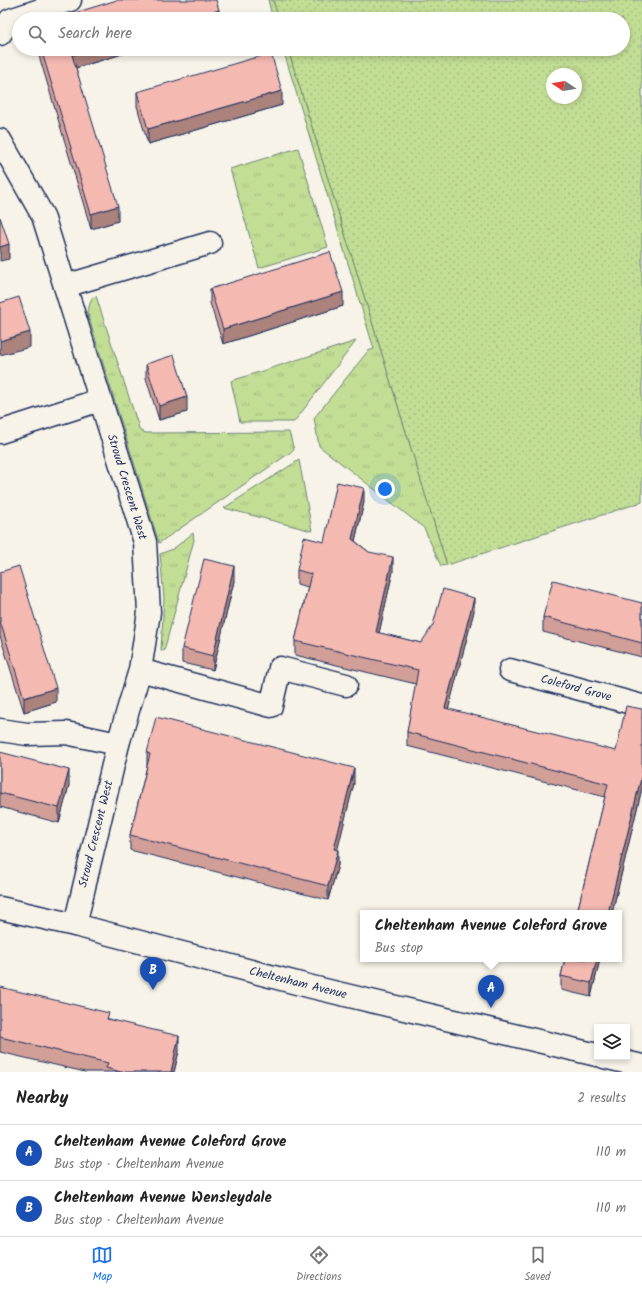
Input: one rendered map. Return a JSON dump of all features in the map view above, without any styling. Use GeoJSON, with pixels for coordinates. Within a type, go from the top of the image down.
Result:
{"type":"FeatureCollection","features":[{"type":"Feature","properties":{"kind":"street"},"geometry":{"type":"LineString","coordinates":[[33,12],[70,0]]}},
{"type":"Feature","properties":{"kind":"street","name":"Stroud Crescent West"},"geometry":{"type":"LineString","coordinates":[[0,140],[42,216],[145,542],[149,612],[140,670],[118,744],[75,925]]}},
{"type":"Feature","properties":{"kind":"street"},"geometry":{"type":"LineString","coordinates":[[64,286],[210,243]]}},
{"type":"Feature","properties":{"kind":"street"},"geometry":{"type":"LineString","coordinates":[[0,432],[100,400]]}},
{"type":"Feature","properties":{"kind":"street"},"geometry":{"type":"LineString","coordinates":[[140,670],[271,706],[280,668],[346,684]]}},
{"type":"Feature","properties":{"kind":"street","name":"Coleford Grove"},"geometry":{"type":"LineString","coordinates":[[510,670],[642,706]]}},
{"type":"Feature","properties":{"kind":"street"},"geometry":{"type":"LineString","coordinates":[[0,730],[27,734],[66,733],[118,744]]}},
{"type":"Feature","properties":{"kind":"street","name":"Cheltenham Avenue"},"geometry":{"type":"LineString","coordinates":[[0,908],[75,925],[312,987],[594,1054]]}},
{"type":"Feature","properties":{"kind":"street"},"geometry":{"type":"LineString","coordinates":[[617,1060],[642,1066]]}},
{"type":"Feature","properties":{"kind":"green space"},"geometry":{"type":"Polygon","coordinates":[[[268,0],[273,0],[277,12],[271,12],[268,0]]]}},
{"type":"Feature","properties":{"kind":"green space"},"geometry":{"type":"Polygon","coordinates":[[[273,0],[642,0],[642,502],[447,565],[290,56],[630,56],[630,12],[277,12],[273,0]]]}},
{"type":"Feature","properties":{"kind":"green space"},"geometry":{"type":"Polygon","coordinates":[[[285,56],[290,56],[447,565],[441,566],[424,528],[319,446],[314,418],[368,351],[374,349],[285,56]]]}},
{"type":"Feature","properties":{"kind":"green space"},"geometry":{"type":"Polygon","coordinates":[[[298,148],[328,247],[259,268],[230,169],[298,148]]]}},
{"type":"Feature","properties":{"kind":"green space"},"geometry":{"type":"Polygon","coordinates":[[[96,296],[140,431],[146,433],[289,432],[294,450],[159,543],[87,312],[92,298],[96,296]]]}},
{"type":"Feature","properties":{"kind":"green space"},"geometry":{"type":"Polygon","coordinates":[[[356,341],[294,422],[240,422],[231,381],[356,341]]]}},
{"type":"Feature","properties":{"kind":"green space"},"geometry":{"type":"Polygon","coordinates":[[[299,460],[312,531],[224,508],[299,460]]]}},
{"type":"Feature","properties":{"kind":"green space"},"geometry":{"type":"Polygon","coordinates":[[[193,533],[194,540],[164,651],[161,650],[164,598],[160,554],[173,549],[193,533]]]}},
{"type":"Feature","properties":{"kind":"building"},"geometry":{"type":"Polygon","coordinates":[[[117,0],[216,0],[219,10],[212,12],[78,12],[117,0]]]}},
{"type":"Feature","properties":{"kind":"building"},"geometry":{"type":"Polygon","coordinates":[[[43,56],[72,56],[118,206],[91,214],[43,56]]]}},
{"type":"Feature","properties":{"kind":"building"},"geometry":{"type":"Polygon","coordinates":[[[261,56],[272,56],[282,91],[148,129],[137,92],[261,56]]]}},
{"type":"Feature","properties":{"kind":"building"},"geometry":{"type":"Polygon","coordinates":[[[0,217],[9,244],[0,247],[0,217]]]}},
{"type":"Feature","properties":{"kind":"building"},"geometry":{"type":"Polygon","coordinates":[[[330,252],[343,292],[223,329],[210,289],[330,252]]]}},
{"type":"Feature","properties":{"kind":"building"},"geometry":{"type":"Polygon","coordinates":[[[19,297],[30,332],[0,341],[0,303],[19,297]]]}},
{"type":"Feature","properties":{"kind":"building"},"geometry":{"type":"Polygon","coordinates":[[[174,355],[187,397],[159,406],[146,364],[174,355]]]}},
{"type":"Feature","properties":{"kind":"building"},"geometry":{"type":"Polygon","coordinates":[[[337,482],[364,488],[352,539],[369,552],[393,557],[376,632],[421,643],[433,625],[443,589],[474,598],[445,708],[616,751],[626,706],[642,709],[642,774],[609,910],[578,910],[608,784],[407,732],[418,670],[295,641],[311,574],[297,570],[304,537],[324,542],[337,482]]]}},
{"type":"Feature","properties":{"kind":"building"},"geometry":{"type":"Polygon","coordinates":[[[204,559],[234,566],[213,656],[182,648],[204,559]]]}},
{"type":"Feature","properties":{"kind":"building"},"geometry":{"type":"Polygon","coordinates":[[[19,566],[56,688],[24,698],[0,621],[0,572],[19,566]]]}},
{"type":"Feature","properties":{"kind":"building"},"geometry":{"type":"Polygon","coordinates":[[[553,580],[642,603],[642,643],[543,617],[553,580]]]}},
{"type":"Feature","properties":{"kind":"building"},"geometry":{"type":"Polygon","coordinates":[[[156,717],[354,768],[334,849],[338,850],[328,886],[130,835],[150,754],[147,753],[156,717]]]}},
{"type":"Feature","properties":{"kind":"building"},"geometry":{"type":"Polygon","coordinates":[[[0,752],[69,770],[59,808],[0,793],[0,752]]]}},
{"type":"Feature","properties":{"kind":"building"},"geometry":{"type":"Polygon","coordinates":[[[564,962],[596,962],[591,983],[561,976],[564,962]]]}},
{"type":"Feature","properties":{"kind":"building"},"geometry":{"type":"Polygon","coordinates":[[[0,987],[109,1013],[107,1019],[179,1036],[171,1072],[121,1072],[106,1068],[108,1063],[0,1037],[0,987]]]}},
{"type":"Feature","properties":{"kind":"place","name":"Cheltenham Avenue Wensleydale"},"geometry":{"type":"Point","coordinates":[153,990]}},
{"type":"Feature","properties":{"kind":"place","name":"Cheltenham Avenue Coleford Grove"},"geometry":{"type":"Point","coordinates":[491,1008]}}]}
